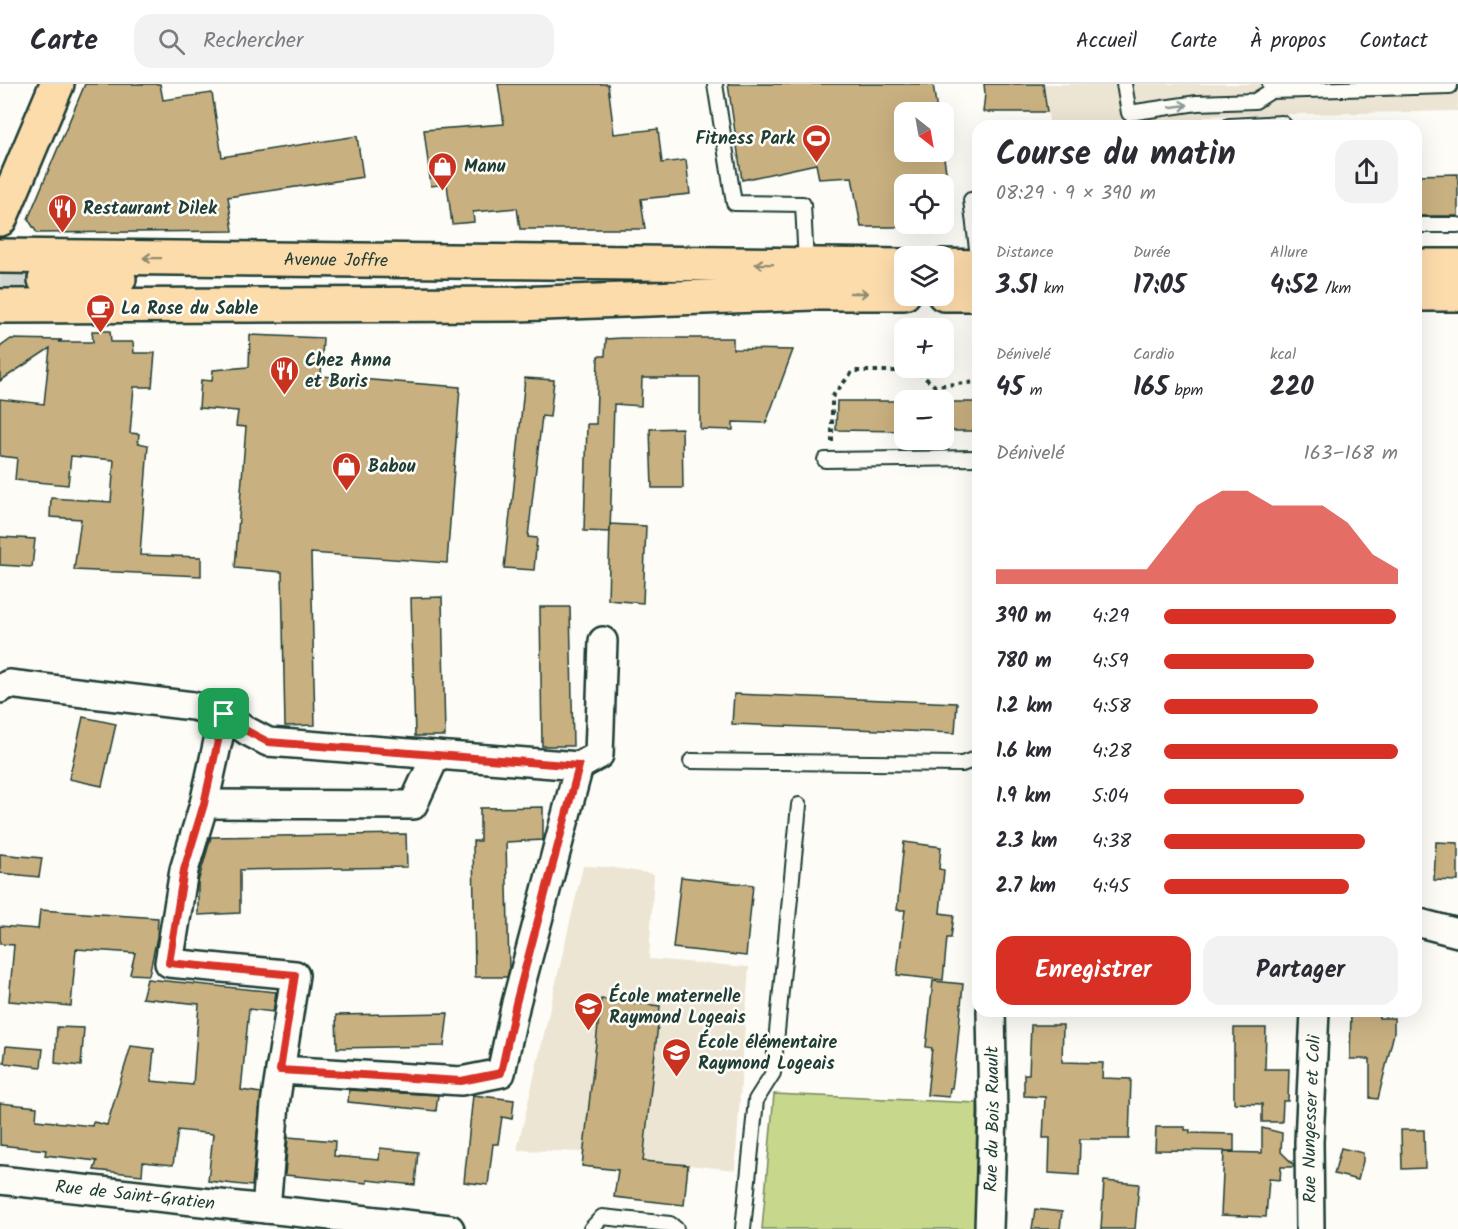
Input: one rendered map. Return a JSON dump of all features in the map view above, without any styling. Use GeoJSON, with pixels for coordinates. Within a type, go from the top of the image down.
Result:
{"type":"FeatureCollection","features":[{"type":"Feature","properties":{"kind":"main road"},"geometry":{"type":"LineString","coordinates":[[0,219],[57,84]]}},
{"type":"Feature","properties":{"kind":"main road","name":"Avenue Joffre"},"geometry":{"type":"LineString","coordinates":[[0,256],[322,267],[673,262],[814,274]]}},
{"type":"Feature","properties":{"kind":"main road"},"geometry":{"type":"LineString","coordinates":[[954,266],[972,267]]}},
{"type":"Feature","properties":{"kind":"main road"},"geometry":{"type":"LineString","coordinates":[[1422,266],[1458,266]]}},
{"type":"Feature","properties":{"kind":"main road","name":"Avenue Joffre"},"geometry":{"type":"LineString","coordinates":[[322,267],[228,278],[46,286],[323,292],[537,289],[672,298]]}},
{"type":"Feature","properties":{"kind":"main road"},"geometry":{"type":"LineString","coordinates":[[814,274],[894,267]]}},
{"type":"Feature","properties":{"kind":"main road"},"geometry":{"type":"LineString","coordinates":[[814,274],[894,291]]}},
{"type":"Feature","properties":{"kind":"main road","name":"Avenue Joffre"},"geometry":{"type":"LineString","coordinates":[[0,306],[517,304],[672,298],[814,274]]}},
{"type":"Feature","properties":{"kind":"main road"},"geometry":{"type":"LineString","coordinates":[[954,294],[972,294]]}},
{"type":"Feature","properties":{"kind":"main road"},"geometry":{"type":"LineString","coordinates":[[1422,294],[1458,294]]}},
{"type":"Feature","properties":{"kind":"street"},"geometry":{"type":"LineString","coordinates":[[0,689],[9,684],[192,706],[224,714],[247,731],[268,742],[579,766],[599,755],[603,641]]}},
{"type":"Feature","properties":{"kind":"street"},"geometry":{"type":"LineString","coordinates":[[224,714],[204,804],[184,870],[169,963],[295,975],[275,1104],[266,1209]]}},
{"type":"Feature","properties":{"kind":"street"},"geometry":{"type":"LineString","coordinates":[[204,804],[413,805],[436,755]]}},
{"type":"Feature","properties":{"kind":"street"},"geometry":{"type":"LineString","coordinates":[[280,1070],[461,1081],[501,1073],[516,1003],[579,766]]}},
{"type":"Feature","properties":{"kind":"street"},"geometry":{"type":"LineString","coordinates":[[1422,924],[1458,933]]}},
{"type":"Feature","properties":{"kind":"street","name":"Rue du Bois Ruault"},"geometry":{"type":"LineString","coordinates":[[989,1229],[993,1113],[991,1017]]}},
{"type":"Feature","properties":{"kind":"street","name":"Rue Nungesser et Coli"},"geometry":{"type":"LineString","coordinates":[[1310,1229],[1309,1142],[1315,1017]]}},
{"type":"Feature","properties":{"kind":"street","name":"Rue de Saint-Gratien"},"geometry":{"type":"LineString","coordinates":[[0,1180],[450,1229]]}},
{"type":"Feature","properties":{"kind":"lane"},"geometry":{"type":"LineString","coordinates":[[715,84],[734,203],[803,204],[814,274]]}},
{"type":"Feature","properties":{"kind":"lane"},"geometry":{"type":"LineString","coordinates":[[1124,84],[1129,112],[1197,103],[1255,100],[1270,87],[1450,86],[1450,84]]}},
{"type":"Feature","properties":{"kind":"lane"},"geometry":{"type":"LineString","coordinates":[[971,200],[972,208]]}},
{"type":"Feature","properties":{"kind":"lane"},"geometry":{"type":"LineString","coordinates":[[1422,225],[1458,225]]}},
{"type":"Feature","properties":{"kind":"lane"},"geometry":{"type":"LineString","coordinates":[[829,459],[972,458]]}},
{"type":"Feature","properties":{"kind":"lane"},"geometry":{"type":"LineString","coordinates":[[691,761],[962,764],[972,760]]}},
{"type":"Feature","properties":{"kind":"lane"},"geometry":{"type":"LineString","coordinates":[[743,1229],[756,1100],[773,1073],[800,806]]}},
{"type":"Feature","properties":{"kind":"lane"},"geometry":{"type":"LineString","coordinates":[[591,1229],[602,1217],[670,1224],[676,1229]]}},
{"type":"Feature","properties":{"kind":"path"},"geometry":{"type":"LineString","coordinates":[[829,459],[832,397],[853,371],[910,371],[919,373],[934,386],[972,382]]}},
{"type":"Feature","properties":{"kind":"shaded area"},"geometry":{"type":"Polygon","coordinates":[[[1043,84],[1458,84],[1458,111],[1204,116],[1204,120],[1049,120],[1043,84]]]}},
{"type":"Feature","properties":{"kind":"shaded area"},"geometry":{"type":"Polygon","coordinates":[[[583,866],[608,867],[654,874],[649,959],[749,967],[735,1170],[688,1165],[684,1205],[614,1197],[618,1170],[582,1166],[583,1152],[517,1150],[583,866]]]}},
{"type":"Feature","properties":{"kind":"green space"},"geometry":{"type":"Polygon","coordinates":[[[774,1094],[977,1103],[975,1229],[762,1229],[774,1094]]]}},
{"type":"Feature","properties":{"kind":"building"},"geometry":{"type":"Polygon","coordinates":[[[85,84],[160,84],[163,100],[212,93],[222,157],[357,136],[363,177],[228,197],[233,231],[37,233],[28,219],[85,84]]]}},
{"type":"Feature","properties":{"kind":"building"},"geometry":{"type":"Polygon","coordinates":[[[498,84],[608,84],[614,134],[658,129],[662,163],[686,160],[690,194],[641,199],[645,229],[520,229],[517,208],[473,212],[474,222],[452,224],[447,184],[431,186],[424,130],[504,124],[498,84]]]}},
{"type":"Feature","properties":{"kind":"building"},"geometry":{"type":"Polygon","coordinates":[[[728,84],[933,84],[936,102],[894,102],[894,162],[945,162],[946,174],[894,174],[894,227],[861,227],[852,177],[819,179],[816,164],[742,180],[728,84]]]}},
{"type":"Feature","properties":{"kind":"building"},"geometry":{"type":"Polygon","coordinates":[[[984,84],[1043,84],[1047,112],[983,112],[984,84]]]}},
{"type":"Feature","properties":{"kind":"building"},"geometry":{"type":"Polygon","coordinates":[[[1458,174],[1458,216],[1422,216],[1422,175],[1458,174]]]}},
{"type":"Feature","properties":{"kind":"building"},"geometry":{"type":"Polygon","coordinates":[[[92,331],[110,331],[111,342],[133,342],[134,353],[155,353],[152,387],[134,387],[130,433],[139,434],[138,443],[148,445],[140,555],[201,557],[201,576],[74,570],[81,519],[50,517],[51,498],[111,502],[114,460],[71,456],[68,485],[15,480],[17,458],[0,456],[0,399],[44,404],[50,348],[0,381],[0,347],[11,339],[93,342],[92,331]]]}},
{"type":"Feature","properties":{"kind":"building","name":"Babou"},"geometry":{"type":"Polygon","coordinates":[[[250,335],[323,338],[321,376],[460,387],[447,563],[311,553],[315,725],[285,726],[282,572],[235,568],[246,427],[236,426],[238,411],[199,408],[201,380],[212,381],[213,370],[249,367],[250,335]]]}},
{"type":"Feature","properties":{"kind":"building"},"geometry":{"type":"Polygon","coordinates":[[[733,338],[733,349],[793,350],[766,423],[733,422],[733,430],[700,429],[700,378],[642,378],[641,406],[614,404],[610,532],[584,531],[587,424],[596,424],[598,356],[605,356],[606,339],[733,338]]]}},
{"type":"Feature","properties":{"kind":"building"},"geometry":{"type":"Polygon","coordinates":[[[525,378],[554,380],[550,417],[542,416],[528,537],[537,538],[534,570],[504,568],[525,378]]]}},
{"type":"Feature","properties":{"kind":"building"},"geometry":{"type":"Polygon","coordinates":[[[837,401],[894,401],[894,431],[836,430],[837,401]]]}},
{"type":"Feature","properties":{"kind":"building"},"geometry":{"type":"Polygon","coordinates":[[[954,402],[972,402],[972,431],[954,431],[954,402]]]}},
{"type":"Feature","properties":{"kind":"building"},"geometry":{"type":"Polygon","coordinates":[[[682,428],[683,488],[652,488],[650,429],[682,428]]]}},
{"type":"Feature","properties":{"kind":"building"},"geometry":{"type":"Polygon","coordinates":[[[610,524],[646,526],[643,603],[608,600],[610,524]]]}},
{"type":"Feature","properties":{"kind":"building"},"geometry":{"type":"Polygon","coordinates":[[[0,537],[35,539],[32,567],[0,565],[0,537]]]}},
{"type":"Feature","properties":{"kind":"building"},"geometry":{"type":"Polygon","coordinates":[[[442,597],[445,736],[415,736],[411,598],[442,597]]]}},
{"type":"Feature","properties":{"kind":"building"},"geometry":{"type":"Polygon","coordinates":[[[540,607],[570,607],[573,746],[542,746],[540,607]]]}},
{"type":"Feature","properties":{"kind":"building"},"geometry":{"type":"Polygon","coordinates":[[[734,694],[957,703],[955,733],[732,724],[734,694]]]}},
{"type":"Feature","properties":{"kind":"building"},"geometry":{"type":"Polygon","coordinates":[[[83,717],[116,724],[102,786],[69,779],[83,717]]]}},
{"type":"Feature","properties":{"kind":"building"},"geometry":{"type":"Polygon","coordinates":[[[543,807],[543,840],[506,842],[509,970],[507,977],[475,977],[473,841],[480,841],[480,808],[543,807]]]}},
{"type":"Feature","properties":{"kind":"building"},"geometry":{"type":"Polygon","coordinates":[[[406,834],[407,867],[240,870],[240,913],[198,915],[198,882],[211,837],[406,834]]]}},
{"type":"Feature","properties":{"kind":"building"},"geometry":{"type":"Polygon","coordinates":[[[904,842],[941,847],[939,869],[944,870],[940,913],[954,915],[951,938],[947,938],[943,980],[897,975],[905,910],[897,910],[904,842]]]}},
{"type":"Feature","properties":{"kind":"building"},"geometry":{"type":"Polygon","coordinates":[[[1436,842],[1458,843],[1458,881],[1434,880],[1436,842]]]}},
{"type":"Feature","properties":{"kind":"building"},"geometry":{"type":"Polygon","coordinates":[[[0,854],[42,858],[39,877],[0,873],[0,854]]]}},
{"type":"Feature","properties":{"kind":"building"},"geometry":{"type":"Polygon","coordinates":[[[681,877],[753,885],[746,956],[673,948],[681,877]]]}},
{"type":"Feature","properties":{"kind":"building"},"geometry":{"type":"Polygon","coordinates":[[[40,910],[158,918],[157,937],[149,975],[130,974],[135,953],[76,949],[71,1006],[9,1001],[14,945],[0,944],[0,926],[38,929],[40,910]]]}},
{"type":"Feature","properties":{"kind":"building"},"geometry":{"type":"Polygon","coordinates":[[[147,979],[276,992],[273,1012],[249,1009],[241,1090],[261,1093],[252,1186],[208,1181],[213,1134],[178,1130],[173,1165],[143,1162],[142,1175],[94,1170],[97,1161],[45,1155],[46,1150],[0,1145],[0,1103],[37,1107],[36,1120],[92,1126],[93,1122],[107,1125],[131,1046],[154,1049],[151,1081],[193,1085],[199,1004],[142,998],[147,979]]]}},
{"type":"Feature","properties":{"kind":"building"},"geometry":{"type":"Polygon","coordinates":[[[933,981],[963,984],[957,1050],[949,1097],[927,1095],[932,1048],[926,1047],[933,981]]]}},
{"type":"Feature","properties":{"kind":"building"},"geometry":{"type":"Polygon","coordinates":[[[601,999],[660,1006],[643,1161],[688,1165],[684,1205],[614,1197],[618,1170],[582,1166],[601,999]]]}},
{"type":"Feature","properties":{"kind":"building"},"geometry":{"type":"Polygon","coordinates":[[[448,1013],[444,1046],[337,1048],[336,1015],[448,1013]]]}},
{"type":"Feature","properties":{"kind":"building"},"geometry":{"type":"Polygon","coordinates":[[[1351,1017],[1394,1018],[1394,1033],[1378,1099],[1370,1098],[1370,1059],[1350,1059],[1351,1017]]]}},
{"type":"Feature","properties":{"kind":"building"},"geometry":{"type":"Polygon","coordinates":[[[1031,1025],[1063,1025],[1062,1062],[1103,1063],[1102,1078],[1131,1079],[1129,1139],[1080,1139],[1079,1175],[1049,1173],[1050,1138],[1043,1138],[1045,1097],[1024,1096],[1024,1074],[1029,1074],[1031,1025]]]}},
{"type":"Feature","properties":{"kind":"building"},"geometry":{"type":"Polygon","coordinates":[[[57,1027],[84,1028],[81,1066],[55,1063],[57,1027]]]}},
{"type":"Feature","properties":{"kind":"building"},"geometry":{"type":"Polygon","coordinates":[[[1234,1028],[1266,1028],[1265,1069],[1289,1069],[1288,1101],[1283,1101],[1282,1122],[1262,1122],[1262,1104],[1234,1103],[1234,1028]]]}},
{"type":"Feature","properties":{"kind":"building"},"geometry":{"type":"Polygon","coordinates":[[[6,1046],[43,1049],[41,1067],[4,1063],[6,1046]]]}},
{"type":"Feature","properties":{"kind":"building"},"geometry":{"type":"Polygon","coordinates":[[[349,1090],[438,1095],[436,1111],[348,1102],[349,1090]]]}},
{"type":"Feature","properties":{"kind":"building"},"geometry":{"type":"Polygon","coordinates":[[[473,1095],[514,1100],[512,1119],[502,1117],[498,1144],[493,1144],[488,1185],[464,1182],[473,1095]]]}},
{"type":"Feature","properties":{"kind":"building"},"geometry":{"type":"Polygon","coordinates":[[[1156,1127],[1185,1127],[1185,1130],[1190,1130],[1190,1133],[1234,1134],[1234,1151],[1155,1150],[1156,1127]]]}},
{"type":"Feature","properties":{"kind":"building"},"geometry":{"type":"Polygon","coordinates":[[[1262,1128],[1282,1133],[1281,1152],[1294,1167],[1281,1167],[1280,1180],[1269,1179],[1266,1217],[1221,1215],[1224,1152],[1262,1153],[1262,1128]]]}},
{"type":"Feature","properties":{"kind":"building"},"geometry":{"type":"Polygon","coordinates":[[[1401,1130],[1424,1130],[1425,1168],[1402,1169],[1401,1130]]]}},
{"type":"Feature","properties":{"kind":"building"},"geometry":{"type":"Polygon","coordinates":[[[288,1137],[335,1141],[334,1156],[379,1160],[380,1148],[418,1152],[415,1185],[285,1175],[288,1137]]]}},
{"type":"Feature","properties":{"kind":"building"},"geometry":{"type":"Polygon","coordinates":[[[1341,1148],[1363,1153],[1358,1180],[1334,1174],[1341,1148]]]}},
{"type":"Feature","properties":{"kind":"building"},"geometry":{"type":"Polygon","coordinates":[[[1104,1181],[1139,1184],[1135,1229],[1101,1229],[1104,1181]]]}},
{"type":"Feature","properties":{"kind":"building"},"geometry":{"type":"Polygon","coordinates":[[[1035,1209],[1062,1212],[1060,1229],[1032,1229],[1035,1209]]]}},
{"type":"Feature","properties":{"kind":"tunnel"},"geometry":{"type":"LineString","coordinates":[[0,280],[45,280]]}},
{"type":"Feature","properties":{"kind":"place","name":"Fitness Park"},"geometry":{"type":"Point","coordinates":[816,164]}},
{"type":"Feature","properties":{"kind":"place","name":"Manu"},"geometry":{"type":"Point","coordinates":[443,192]}},
{"type":"Feature","properties":{"kind":"place","name":"Restaurant Dilek"},"geometry":{"type":"Point","coordinates":[62,234]}},
{"type":"Feature","properties":{"kind":"place","name":"La Rose du Sable"},"geometry":{"type":"Point","coordinates":[100,334]}},
{"type":"Feature","properties":{"kind":"place","name":"Chez Anna et Boris"},"geometry":{"type":"Point","coordinates":[284,396]}},
{"type":"Feature","properties":{"kind":"place","name":"Babou"},"geometry":{"type":"Point","coordinates":[347,492]}},
{"type":"Feature","properties":{"kind":"place","name":"École maternelle Raymond Logeais"},"geometry":{"type":"Point","coordinates":[588,1032]}},
{"type":"Feature","properties":{"kind":"place","name":"École élémentaire Raymond Logeais"},"geometry":{"type":"Point","coordinates":[677,1078]}},
{"type":"Feature","properties":{"kind":"route"},"geometry":{"type":"LineString","coordinates":[[224,714],[247,731],[268,742],[579,766],[516,1003],[501,1073],[461,1081],[280,1070],[295,975],[169,963],[184,870],[204,804],[224,714]]}}]}
